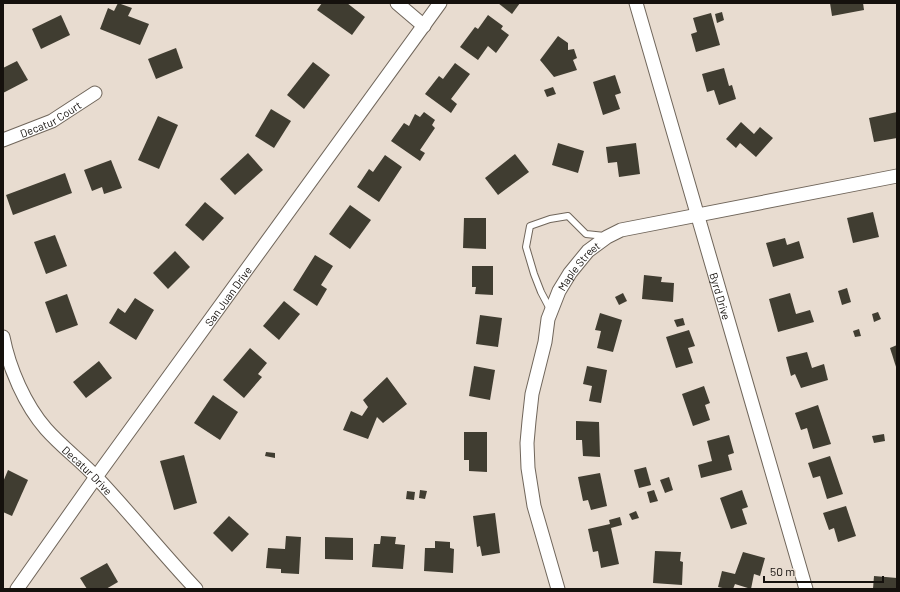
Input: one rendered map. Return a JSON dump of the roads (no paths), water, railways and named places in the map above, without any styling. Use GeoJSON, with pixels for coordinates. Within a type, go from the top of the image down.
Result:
{"type":"FeatureCollection","features":[{"type":"Feature","properties":{"kind":"street"},"geometry":{"type":"LineString","coordinates":[[397,3],[424,26]]}},
{"type":"Feature","properties":{"kind":"street","name":"San Juan Drive"},"geometry":{"type":"LineString","coordinates":[[17,589],[96,477],[440,3]]}},
{"type":"Feature","properties":{"kind":"street","name":"Byrd Drive"},"geometry":{"type":"LineString","coordinates":[[636,3],[806,589]]}},
{"type":"Feature","properties":{"kind":"street","name":"Decatur Court"},"geometry":{"type":"LineString","coordinates":[[3,140],[52,121],[95,93]]}},
{"type":"Feature","properties":{"kind":"street","name":"Maple Street"},"geometry":{"type":"LineString","coordinates":[[558,589],[534,506],[528,468],[527,443],[532,394],[548,319],[559,292],[570,273],[588,252],[607,236],[621,230],[897,176]]}},
{"type":"Feature","properties":{"kind":"street","name":"Decatur Drive"},"geometry":{"type":"LineString","coordinates":[[4,342],[14,376],[33,411],[46,430],[96,477],[196,589]]}},
{"type":"Feature","properties":{"kind":"lane"},"geometry":{"type":"LineString","coordinates":[[551,311],[541,292],[526,247],[530,226],[550,219],[568,216],[586,234],[607,236]]}}]}
